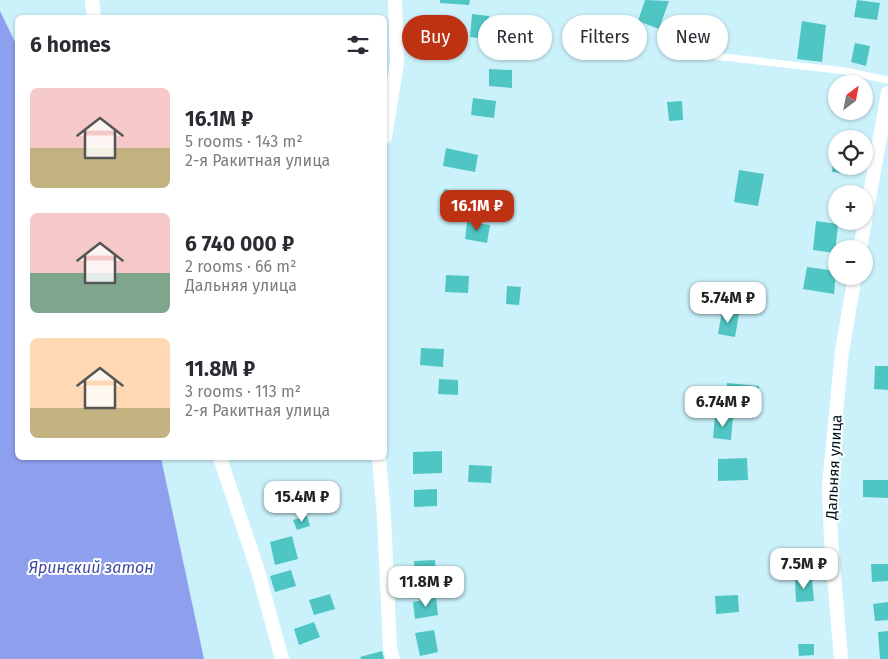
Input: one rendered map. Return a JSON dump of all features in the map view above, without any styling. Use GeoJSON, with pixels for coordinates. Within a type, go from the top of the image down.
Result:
{"type":"FeatureCollection","features":[{"type":"Feature","properties":{"kind":"street"},"geometry":{"type":"LineString","coordinates":[[92,0],[94,15]]}},
{"type":"Feature","properties":{"kind":"street"},"geometry":{"type":"LineString","coordinates":[[387,125],[397,63],[395,0]]}},
{"type":"Feature","properties":{"kind":"street"},"geometry":{"type":"LineString","coordinates":[[862,240],[888,93]]}},
{"type":"Feature","properties":{"kind":"street","name":"Дальняя улица"},"geometry":{"type":"LineString","coordinates":[[841,659],[831,539],[830,486],[842,350],[853,285]]}},
{"type":"Feature","properties":{"kind":"street"},"geometry":{"type":"LineString","coordinates":[[221,460],[257,568],[282,659]]}},
{"type":"Feature","properties":{"kind":"street"},"geometry":{"type":"LineString","coordinates":[[379,460],[384,517],[390,648],[393,659]]}},
{"type":"Feature","properties":{"kind":"lane"},"geometry":{"type":"LineString","coordinates":[[728,57],[845,71],[888,80]]}},
{"type":"Feature","properties":{"kind":"water","name":"Яринский затон"},"geometry":{"type":"Polygon","coordinates":[[[0,11],[15,42],[15,460],[161,460],[204,659],[0,659],[0,11]]]}},
{"type":"Feature","properties":{"kind":"building"},"geometry":{"type":"Polygon","coordinates":[[[440,0],[470,0],[469,5],[440,3],[440,0]]]}},
{"type":"Feature","properties":{"kind":"building"},"geometry":{"type":"Polygon","coordinates":[[[645,0],[669,1],[664,15],[657,15],[657,28],[647,24],[647,15],[640,15],[645,0]]]}},
{"type":"Feature","properties":{"kind":"building"},"geometry":{"type":"Polygon","coordinates":[[[857,0],[880,3],[877,20],[854,17],[857,0]]]}},
{"type":"Feature","properties":{"kind":"building"},"geometry":{"type":"Polygon","coordinates":[[[472,14],[480,15],[478,15],[478,38],[470,37],[472,14]]]}},
{"type":"Feature","properties":{"kind":"building"},"geometry":{"type":"Polygon","coordinates":[[[802,21],[826,25],[822,62],[797,59],[802,21]]]}},
{"type":"Feature","properties":{"kind":"building"},"geometry":{"type":"Polygon","coordinates":[[[855,43],[870,46],[866,66],[851,62],[855,43]]]}},
{"type":"Feature","properties":{"kind":"building"},"geometry":{"type":"Polygon","coordinates":[[[489,69],[512,70],[512,88],[489,86],[489,69]]]}},
{"type":"Feature","properties":{"kind":"building"},"geometry":{"type":"Polygon","coordinates":[[[473,98],[496,101],[494,118],[471,115],[473,98]]]}},
{"type":"Feature","properties":{"kind":"building"},"geometry":{"type":"Polygon","coordinates":[[[682,101],[683,120],[669,121],[667,102],[682,101]]]}},
{"type":"Feature","properties":{"kind":"building"},"geometry":{"type":"Polygon","coordinates":[[[446,148],[478,155],[475,172],[443,166],[446,148]]]}},
{"type":"Feature","properties":{"kind":"building"},"geometry":{"type":"Polygon","coordinates":[[[739,170],[764,174],[758,206],[734,202],[739,170]]]}},
{"type":"Feature","properties":{"kind":"building"},"geometry":{"type":"Polygon","coordinates":[[[444,189],[467,194],[464,211],[441,207],[444,189]]]}},
{"type":"Feature","properties":{"kind":"building"},"geometry":{"type":"Polygon","coordinates":[[[816,221],[828,223],[828,230],[837,230],[836,240],[828,240],[828,252],[813,250],[816,221]]]}},
{"type":"Feature","properties":{"kind":"building"},"geometry":{"type":"Polygon","coordinates":[[[467,222],[490,225],[487,243],[465,239],[467,222]]]}},
{"type":"Feature","properties":{"kind":"building"},"geometry":{"type":"Polygon","coordinates":[[[807,267],[828,270],[828,285],[835,285],[834,294],[803,289],[807,267]]]}},
{"type":"Feature","properties":{"kind":"building"},"geometry":{"type":"Polygon","coordinates":[[[446,275],[469,276],[468,293],[445,292],[446,275]]]}},
{"type":"Feature","properties":{"kind":"building"},"geometry":{"type":"Polygon","coordinates":[[[507,286],[521,287],[519,305],[506,304],[507,286]]]}},
{"type":"Feature","properties":{"kind":"building"},"geometry":{"type":"Polygon","coordinates":[[[722,311],[739,314],[735,337],[718,334],[722,311]]]}},
{"type":"Feature","properties":{"kind":"building"},"geometry":{"type":"Polygon","coordinates":[[[421,348],[444,349],[443,367],[420,365],[421,348]]]}},
{"type":"Feature","properties":{"kind":"building"},"geometry":{"type":"Polygon","coordinates":[[[875,366],[888,366],[888,390],[874,389],[875,366]]]}},
{"type":"Feature","properties":{"kind":"building"},"geometry":{"type":"Polygon","coordinates":[[[439,379],[458,380],[458,395],[438,394],[439,379]]]}},
{"type":"Feature","properties":{"kind":"building"},"geometry":{"type":"Polygon","coordinates":[[[727,383],[759,386],[758,403],[726,400],[727,383]]]}},
{"type":"Feature","properties":{"kind":"building"},"geometry":{"type":"Polygon","coordinates":[[[715,415],[733,417],[731,440],[713,438],[715,415]]]}},
{"type":"Feature","properties":{"kind":"building"},"geometry":{"type":"Polygon","coordinates":[[[442,451],[442,473],[413,474],[413,452],[442,451]]]}},
{"type":"Feature","properties":{"kind":"building"},"geometry":{"type":"Polygon","coordinates":[[[747,458],[748,480],[718,481],[718,459],[747,458]]]}},
{"type":"Feature","properties":{"kind":"building"},"geometry":{"type":"Polygon","coordinates":[[[469,465],[492,466],[491,483],[468,482],[469,465]]]}},
{"type":"Feature","properties":{"kind":"building"},"geometry":{"type":"Polygon","coordinates":[[[863,480],[888,480],[888,498],[863,497],[863,480]]]}},
{"type":"Feature","properties":{"kind":"building"},"geometry":{"type":"Polygon","coordinates":[[[437,489],[437,506],[414,507],[414,490],[437,489]]]}},
{"type":"Feature","properties":{"kind":"building"},"geometry":{"type":"Polygon","coordinates":[[[307,516],[310,526],[297,530],[293,520],[307,516]]]}},
{"type":"Feature","properties":{"kind":"building"},"geometry":{"type":"Polygon","coordinates":[[[292,536],[298,559],[275,565],[270,542],[292,536]]]}},
{"type":"Feature","properties":{"kind":"building"},"geometry":{"type":"Polygon","coordinates":[[[435,560],[436,576],[415,576],[414,561],[435,560]]]}},
{"type":"Feature","properties":{"kind":"building"},"geometry":{"type":"Polygon","coordinates":[[[871,564],[888,564],[888,581],[872,582],[871,564]]]}},
{"type":"Feature","properties":{"kind":"building"},"geometry":{"type":"Polygon","coordinates":[[[291,570],[296,586],[275,592],[270,576],[291,570]]]}},
{"type":"Feature","properties":{"kind":"building"},"geometry":{"type":"Polygon","coordinates":[[[812,578],[814,601],[796,602],[795,579],[812,578]]]}},
{"type":"Feature","properties":{"kind":"building"},"geometry":{"type":"Polygon","coordinates":[[[330,594],[335,609],[314,615],[309,600],[330,594]]]}},
{"type":"Feature","properties":{"kind":"building"},"geometry":{"type":"Polygon","coordinates":[[[738,595],[739,612],[716,614],[715,596],[738,595]]]}},
{"type":"Feature","properties":{"kind":"building"},"geometry":{"type":"Polygon","coordinates":[[[436,598],[438,615],[415,619],[413,602],[436,598]]]}},
{"type":"Feature","properties":{"kind":"building"},"geometry":{"type":"Polygon","coordinates":[[[888,602],[888,620],[875,621],[873,604],[888,602]]]}},
{"type":"Feature","properties":{"kind":"building"},"geometry":{"type":"Polygon","coordinates":[[[314,622],[320,637],[299,645],[294,629],[314,622]]]}},
{"type":"Feature","properties":{"kind":"building"},"geometry":{"type":"Polygon","coordinates":[[[434,630],[438,652],[420,656],[415,633],[434,630]]]}},
{"type":"Feature","properties":{"kind":"building"},"geometry":{"type":"Polygon","coordinates":[[[888,631],[888,659],[880,659],[878,632],[888,631]]]}},
{"type":"Feature","properties":{"kind":"building"},"geometry":{"type":"Polygon","coordinates":[[[798,644],[814,644],[814,655],[799,656],[798,644]]]}},
{"type":"Feature","properties":{"kind":"building"},"geometry":{"type":"Polygon","coordinates":[[[382,651],[384,659],[361,659],[360,657],[382,651]]]}}]}
